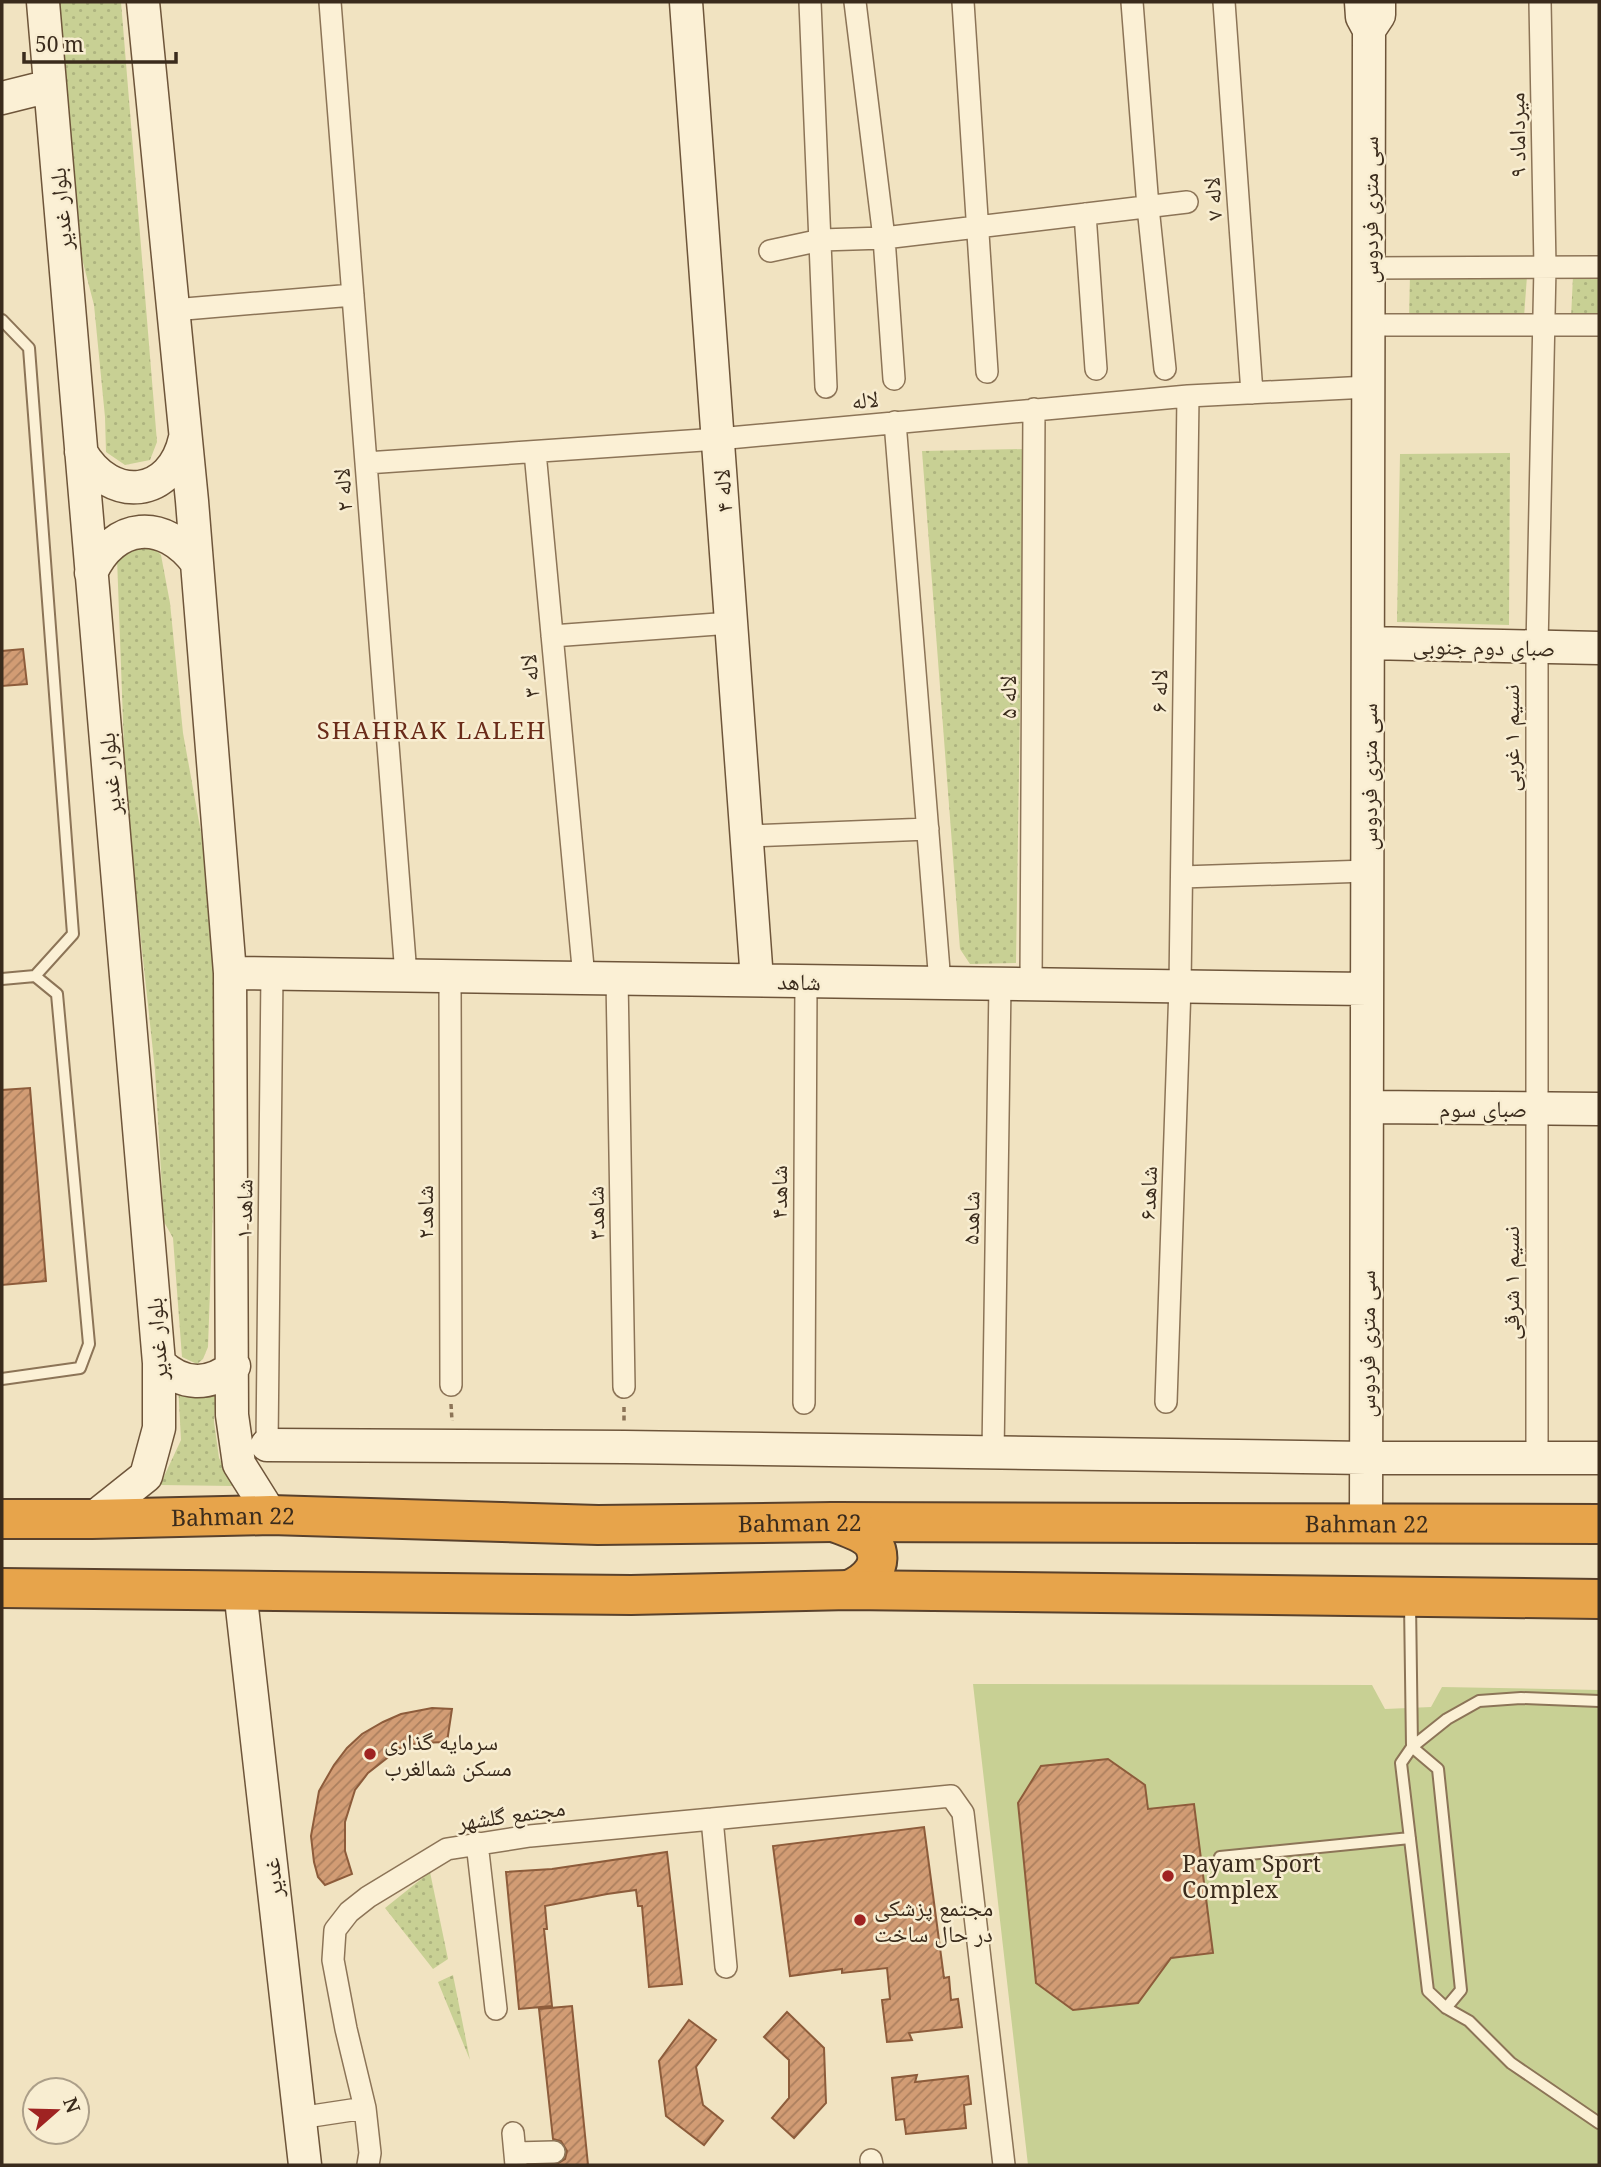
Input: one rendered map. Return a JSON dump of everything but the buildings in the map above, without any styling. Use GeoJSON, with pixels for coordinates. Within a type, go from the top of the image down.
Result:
{"type":"FeatureCollection","features":[{"type":"Feature","properties":{"kind":"highway","name":"Bahman 22"},"geometry":{"type":"LineString","coordinates":[[2,1519],[271,1515],[598,1525],[834,1522],[1599,1524]]}},
{"type":"Feature","properties":{"kind":"highway"},"geometry":{"type":"LineString","coordinates":[[834,1522],[859,1532],[872,1542],[878,1559],[873,1573],[863,1584],[849,1590]]}},
{"type":"Feature","properties":{"kind":"highway"},"geometry":{"type":"LineString","coordinates":[[2,1588],[631,1595],[849,1590],[1599,1599]]}},
{"type":"Feature","properties":{"kind":"main road","name":"بلوار غدیر"},"geometry":{"type":"LineString","coordinates":[[43,2],[159,1363],[159,1428],[146,1476],[92,1519]]}},
{"type":"Feature","properties":{"kind":"main road"},"geometry":{"type":"LineString","coordinates":[[142,2],[186,436],[230,973],[234,1366],[232,1415],[239,1464],[271,1515]]}},
{"type":"Feature","properties":{"kind":"main road","name":"لاله ۴"},"geometry":{"type":"LineString","coordinates":[[686,2],[757,980]]}},
{"type":"Feature","properties":{"kind":"main road","name":"سی متری فردوس"},"geometry":{"type":"LineString","coordinates":[[1366,1524],[1370,11]]}},
{"type":"Feature","properties":{"kind":"main road"},"geometry":{"type":"LineString","coordinates":[[2,98],[50,86]]}},
{"type":"Feature","properties":{"kind":"main road"},"geometry":{"type":"LineString","coordinates":[[81,452],[90,468],[104,480],[122,487],[140,487],[158,481],[172,470],[182,454],[186,436]]}},
{"type":"Feature","properties":{"kind":"main road"},"geometry":{"type":"LineString","coordinates":[[91,573],[99,556],[113,542],[131,533],[150,531],[169,536],[186,547],[197,563]]}},
{"type":"Feature","properties":{"kind":"main road","name":"صبای دوم جنوبی"},"geometry":{"type":"LineString","coordinates":[[1368,643],[1599,648]]}},
{"type":"Feature","properties":{"kind":"main road","name":"شاهد"},"geometry":{"type":"LineString","coordinates":[[230,973],[1367,989]]}},
{"type":"Feature","properties":{"kind":"main road","name":"صبای سوم"},"geometry":{"type":"LineString","coordinates":[[1367,1107],[1599,1108]]}},
{"type":"Feature","properties":{"kind":"main road"},"geometry":{"type":"LineString","coordinates":[[159,1363],[175,1377],[196,1382],[210,1381],[234,1366]]}},
{"type":"Feature","properties":{"kind":"main road"},"geometry":{"type":"LineString","coordinates":[[267,1445],[625,1447],[1366,1458],[1599,1458]]}},
{"type":"Feature","properties":{"kind":"main road","name":"غدیر"},"geometry":{"type":"LineString","coordinates":[[240,1590],[305,2165]]}},
{"type":"Feature","properties":{"kind":"street","name":"لاله ۲"},"geometry":{"type":"LineString","coordinates":[[330,2],[406,975]]}},
{"type":"Feature","properties":{"kind":"street"},"geometry":{"type":"LineString","coordinates":[[810,2],[826,387]]}},
{"type":"Feature","properties":{"kind":"street"},"geometry":{"type":"LineString","coordinates":[[855,2],[884,238],[894,379]]}},
{"type":"Feature","properties":{"kind":"street"},"geometry":{"type":"LineString","coordinates":[[964,2],[987,372]]}},
{"type":"Feature","properties":{"kind":"street"},"geometry":{"type":"LineString","coordinates":[[1132,2],[1148,207],[1165,369]]}},
{"type":"Feature","properties":{"kind":"street","name":"لاله ۷"},"geometry":{"type":"LineString","coordinates":[[1224,2],[1252,393]]}},
{"type":"Feature","properties":{"kind":"street","name":"میرداماد ۹"},"geometry":{"type":"LineString","coordinates":[[1540,2],[1545,267],[1543,325]]}},
{"type":"Feature","properties":{"kind":"street"},"geometry":{"type":"LineString","coordinates":[[770,251],[821,240],[884,238],[1187,202]]}},
{"type":"Feature","properties":{"kind":"street"},"geometry":{"type":"LineString","coordinates":[[1085,214],[1096,369]]}},
{"type":"Feature","properties":{"kind":"street"},"geometry":{"type":"LineString","coordinates":[[1368,268],[1599,267]]}},
{"type":"Feature","properties":{"kind":"street"},"geometry":{"type":"LineString","coordinates":[[173,310],[353,295]]}},
{"type":"Feature","properties":{"kind":"street","name":"نسیم ۱ غربی"},"geometry":{"type":"LineString","coordinates":[[1536,1108],[1537,647],[1543,325]]}},
{"type":"Feature","properties":{"kind":"street"},"geometry":{"type":"LineString","coordinates":[[1368,326],[1599,325]]}},
{"type":"Feature","properties":{"kind":"street","name":"لاله"},"geometry":{"type":"LineString","coordinates":[[366,463],[718,439],[1188,397],[1368,387]]}},
{"type":"Feature","properties":{"kind":"street","name":"لاله ۶"},"geometry":{"type":"LineString","coordinates":[[1180,986],[1188,397]]}},
{"type":"Feature","properties":{"kind":"street","name":"لاله ۵"},"geometry":{"type":"LineString","coordinates":[[1031,984],[1034,409]]}},
{"type":"Feature","properties":{"kind":"street"},"geometry":{"type":"LineString","coordinates":[[895,422],[940,983]]}},
{"type":"Feature","properties":{"kind":"street","name":"لاله ۳"},"geometry":{"type":"LineString","coordinates":[[535,452],[584,978]]}},
{"type":"Feature","properties":{"kind":"street"},"geometry":{"type":"LineString","coordinates":[[552,636],[731,623]]}},
{"type":"Feature","properties":{"kind":"street"},"geometry":{"type":"LineString","coordinates":[[747,836],[928,829]]}},
{"type":"Feature","properties":{"kind":"street"},"geometry":{"type":"LineString","coordinates":[[1182,877],[1367,871]]}},
{"type":"Feature","properties":{"kind":"street","name":"شاهد ۱"},"geometry":{"type":"LineString","coordinates":[[267,1445],[272,973]]}},
{"type":"Feature","properties":{"kind":"street","name":"شاهد۲"},"geometry":{"type":"LineString","coordinates":[[450,976],[451,1385]]}},
{"type":"Feature","properties":{"kind":"street","name":"شاهد۳"},"geometry":{"type":"LineString","coordinates":[[617,978],[624,1387]]}},
{"type":"Feature","properties":{"kind":"street","name":"شاهد۴"},"geometry":{"type":"LineString","coordinates":[[804,1403],[806,981]]}},
{"type":"Feature","properties":{"kind":"street","name":"شاهد۵"},"geometry":{"type":"LineString","coordinates":[[993,1453],[1000,984]]}},
{"type":"Feature","properties":{"kind":"street","name":"شاهد۶"},"geometry":{"type":"LineString","coordinates":[[1166,1402],[1180,986]]}},
{"type":"Feature","properties":{"kind":"street","name":"نسیم ۱ شرقی"},"geometry":{"type":"LineString","coordinates":[[1536,1108],[1537,1458]]}},
{"type":"Feature","properties":{"kind":"street","name":"مجتمع گلشهر"},"geometry":{"type":"LineString","coordinates":[[368,2165],[370,2152],[365,2108],[333,1960],[335,1930],[349,1912],[368,1897],[447,1849],[477,1843],[951,1796],[963,1813],[1004,2165]]}},
{"type":"Feature","properties":{"kind":"street"},"geometry":{"type":"LineString","coordinates":[[712,1819],[726,1967]]}},
{"type":"Feature","properties":{"kind":"street"},"geometry":{"type":"LineString","coordinates":[[477,1843],[496,2009]]}},
{"type":"Feature","properties":{"kind":"street"},"geometry":{"type":"LineString","coordinates":[[299,2118],[365,2108]]}},
{"type":"Feature","properties":{"kind":"street"},"geometry":{"type":"LineString","coordinates":[[515,2151],[554,2152]]}},
{"type":"Feature","properties":{"kind":"lane"},"geometry":{"type":"LineString","coordinates":[[2,320],[29,348],[74,934],[35,976],[2,979]]}},
{"type":"Feature","properties":{"kind":"lane"},"geometry":{"type":"LineString","coordinates":[[2,1379],[80,1368],[89,1344],[57,994],[35,976]]}},
{"type":"Feature","properties":{"kind":"lane"},"geometry":{"type":"LineString","coordinates":[[1410,1597],[1412,1747],[1438,1769],[1461,1990],[1446,2008]]}},
{"type":"Feature","properties":{"kind":"lane"},"geometry":{"type":"LineString","coordinates":[[1599,1701],[1479,1701],[1447,1719],[1412,1747],[1401,1763],[1427,1992],[1446,2008],[1469,2021],[1521,2071],[1599,2123]]}},
{"type":"Feature","properties":{"kind":"lane"},"geometry":{"type":"LineString","coordinates":[[1220,1857],[1410,1838]]}},
{"type":"Feature","properties":{"kind":"path"},"geometry":{"type":"LineString","coordinates":[[451,1385],[452,1447]]}},
{"type":"Feature","properties":{"kind":"path"},"geometry":{"type":"LineString","coordinates":[[624,1387],[625,1447]]}},
{"type":"Feature","properties":{"kind":"green space"},"geometry":{"type":"Polygon","coordinates":[[[57,2],[121,2],[157,442],[150,460],[125,465],[106,452],[94,305],[79,247],[57,2]]]}},
{"type":"Feature","properties":{"kind":"green space"},"geometry":{"type":"Polygon","coordinates":[[[1410,274],[1527,276],[1524,317],[1409,320],[1410,274]]]}},
{"type":"Feature","properties":{"kind":"green space"},"geometry":{"type":"Polygon","coordinates":[[[1573,276],[1599,277],[1599,319],[1571,318],[1573,276]]]}},
{"type":"Feature","properties":{"kind":"green space"},"geometry":{"type":"Polygon","coordinates":[[[1024,449],[1016,963],[970,964],[960,949],[922,451],[1024,449]]]}},
{"type":"Feature","properties":{"kind":"green space"},"geometry":{"type":"Polygon","coordinates":[[[1510,453],[1509,625],[1397,622],[1400,454],[1510,453]]]}},
{"type":"Feature","properties":{"kind":"green space"},"geometry":{"type":"Polygon","coordinates":[[[148,541],[161,555],[170,603],[183,733],[218,927],[219,1038],[208,1347],[203,1359],[197,1364],[182,1357],[173,1238],[164,1222],[155,1070],[126,802],[117,558],[148,541]]]}},
{"type":"Feature","properties":{"kind":"green space"},"geometry":{"type":"Polygon","coordinates":[[[178,1384],[216,1388],[214,1422],[219,1458],[234,1486],[160,1485],[181,1440],[178,1384]]]}},
{"type":"Feature","properties":{"kind":"green space"},"geometry":{"type":"Polygon","coordinates":[[[973,1684],[1372,1685],[1385,1709],[1431,1707],[1442,1687],[1599,1690],[1599,2165],[1028,2165],[973,1684]]]}},
{"type":"Feature","properties":{"kind":"green space"},"geometry":{"type":"Polygon","coordinates":[[[430,1872],[448,1959],[433,1969],[385,1908],[430,1872]]]}},
{"type":"Feature","properties":{"kind":"green space"},"geometry":{"type":"Polygon","coordinates":[[[453,1975],[470,2060],[438,1982],[453,1975]]]}},
{"type":"Feature","properties":{"kind":"place","name":"سرمایه گذاری مسکن شمالغرب"},"geometry":{"type":"Point","coordinates":[370,1754]}},
{"type":"Feature","properties":{"kind":"place","name":"Payam Sport Complex"},"geometry":{"type":"Point","coordinates":[1168,1876]}},
{"type":"Feature","properties":{"kind":"place","name":"مجتمع پزشکی در حال ساخت"},"geometry":{"type":"Point","coordinates":[860,1920]}},
{"type":"Feature","properties":{"kind":"district","name":"SHAHRAK LALEH"},"geometry":{"type":"Point","coordinates":[432,729]}}]}
